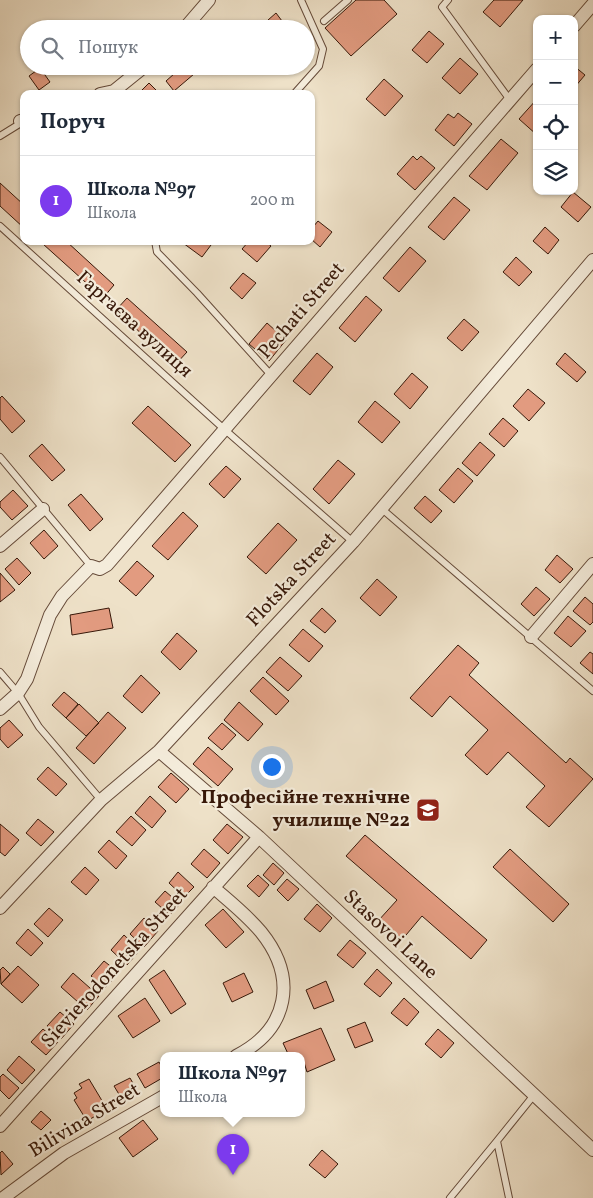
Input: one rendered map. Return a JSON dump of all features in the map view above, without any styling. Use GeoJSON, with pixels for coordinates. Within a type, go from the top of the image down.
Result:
{"type":"FeatureCollection","features":[{"type":"Feature","properties":{"kind":"street"},"geometry":{"type":"LineString","coordinates":[[192,20],[209,0]]}},
{"type":"Feature","properties":{"kind":"street"},"geometry":{"type":"LineString","coordinates":[[578,21],[593,4]]}},
{"type":"Feature","properties":{"kind":"street","name":"Pechati Street"},"geometry":{"type":"LineString","coordinates":[[91,566],[100,569],[107,565],[533,74]]}},
{"type":"Feature","properties":{"kind":"street"},"geometry":{"type":"LineString","coordinates":[[115,90],[134,75]]}},
{"type":"Feature","properties":{"kind":"street","name":"Flotska Street"},"geometry":{"type":"LineString","coordinates":[[0,908],[101,800],[159,751],[353,542],[593,260]]}},
{"type":"Feature","properties":{"kind":"street"},"geometry":{"type":"LineString","coordinates":[[0,546],[43,509]]}},
{"type":"Feature","properties":{"kind":"street"},"geometry":{"type":"LineString","coordinates":[[531,637],[593,564]]}},
{"type":"Feature","properties":{"kind":"street"},"geometry":{"type":"LineString","coordinates":[[0,709],[18,693],[27,679],[50,615],[62,596],[91,566]]}},
{"type":"Feature","properties":{"kind":"street","name":"Stasovoi Lane"},"geometry":{"type":"LineString","coordinates":[[159,751],[259,837],[593,1150]]}},
{"type":"Feature","properties":{"kind":"street","name":"Sievierodonetska Street"},"geometry":{"type":"LineString","coordinates":[[0,1126],[259,837]]}},
{"type":"Feature","properties":{"kind":"street"},"geometry":{"type":"LineString","coordinates":[[213,887],[251,921],[269,944],[276,958],[283,992],[281,1011],[271,1030],[254,1048],[245,1052]]}},
{"type":"Feature","properties":{"kind":"street","name":"Bilivina Street"},"geometry":{"type":"LineString","coordinates":[[3,1198],[64,1153],[160,1098]]}},
{"type":"Feature","properties":{"kind":"lane"},"geometry":{"type":"LineString","coordinates":[[302,0],[311,20]]}},
{"type":"Feature","properties":{"kind":"lane"},"geometry":{"type":"LineString","coordinates":[[324,21],[348,0]]}},
{"type":"Feature","properties":{"kind":"lane"},"geometry":{"type":"LineString","coordinates":[[448,0],[442,7],[510,100]]}},
{"type":"Feature","properties":{"kind":"lane"},"geometry":{"type":"LineString","coordinates":[[315,30],[323,49],[319,66],[315,70]]}},
{"type":"Feature","properties":{"kind":"lane"},"geometry":{"type":"LineString","coordinates":[[298,90],[311,75]]}},
{"type":"Feature","properties":{"kind":"lane"},"geometry":{"type":"LineString","coordinates":[[0,136],[20,124]]}},
{"type":"Feature","properties":{"kind":"lane","name":"Гаргаєва вулиця"},"geometry":{"type":"LineString","coordinates":[[0,226],[20,244]]}},
{"type":"Feature","properties":{"kind":"lane","name":"Гаргаєва вулиця"},"geometry":{"type":"LineString","coordinates":[[21,245],[224,429],[353,542]]}},
{"type":"Feature","properties":{"kind":"lane"},"geometry":{"type":"LineString","coordinates":[[156,245],[157,252],[197,292],[271,376]]}},
{"type":"Feature","properties":{"kind":"lane"},"geometry":{"type":"LineString","coordinates":[[0,457],[91,566]]}},
{"type":"Feature","properties":{"kind":"lane"},"geometry":{"type":"LineString","coordinates":[[382,509],[593,691]]}},
{"type":"Feature","properties":{"kind":"lane"},"geometry":{"type":"LineString","coordinates":[[0,672],[18,693],[39,727],[101,800]]}},
{"type":"Feature","properties":{"kind":"lane"},"geometry":{"type":"LineString","coordinates":[[450,1198],[534,1095]]}},
{"type":"Feature","properties":{"kind":"lane"},"geometry":{"type":"LineString","coordinates":[[497,1141],[509,1198]]}},
{"type":"Feature","properties":{"kind":"building"},"geometry":{"type":"Polygon","coordinates":[[[356,0],[384,0],[397,14],[351,56],[325,28],[356,0]]]}},
{"type":"Feature","properties":{"kind":"building"},"geometry":{"type":"Polygon","coordinates":[[[494,0],[523,0],[500,27],[483,12],[494,0]]]}},
{"type":"Feature","properties":{"kind":"building"},"geometry":{"type":"Polygon","coordinates":[[[276,13],[281,20],[268,20],[276,13]]]}},
{"type":"Feature","properties":{"kind":"building"},"geometry":{"type":"Polygon","coordinates":[[[429,31],[444,44],[427,63],[412,50],[429,31]]]}},
{"type":"Feature","properties":{"kind":"building"},"geometry":{"type":"Polygon","coordinates":[[[460,58],[478,74],[460,94],[442,78],[460,58]]]}},
{"type":"Feature","properties":{"kind":"building"},"geometry":{"type":"Polygon","coordinates":[[[578,69],[585,75],[578,83],[578,69]]]}},
{"type":"Feature","properties":{"kind":"building"},"geometry":{"type":"Polygon","coordinates":[[[45,75],[50,82],[39,90],[29,76],[45,75]]]}},
{"type":"Feature","properties":{"kind":"building"},"geometry":{"type":"Polygon","coordinates":[[[173,75],[193,75],[175,90],[166,81],[173,75]]]}},
{"type":"Feature","properties":{"kind":"building"},"geometry":{"type":"Polygon","coordinates":[[[384,79],[403,96],[385,116],[366,99],[384,79]]]}},
{"type":"Feature","properties":{"kind":"building"},"geometry":{"type":"Polygon","coordinates":[[[149,83],[156,90],[142,90],[149,83]]]}},
{"type":"Feature","properties":{"kind":"building"},"geometry":{"type":"Polygon","coordinates":[[[533,103],[533,131],[519,119],[533,103]]]}},
{"type":"Feature","properties":{"kind":"building"},"geometry":{"type":"Polygon","coordinates":[[[458,113],[472,124],[454,146],[435,130],[448,114],[454,118],[458,113]]]}},
{"type":"Feature","properties":{"kind":"building"},"geometry":{"type":"Polygon","coordinates":[[[501,139],[518,153],[487,190],[469,176],[501,139]]]}},
{"type":"Feature","properties":{"kind":"building"},"geometry":{"type":"Polygon","coordinates":[[[413,156],[417,160],[421,156],[435,168],[415,190],[397,174],[413,156]]]}},
{"type":"Feature","properties":{"kind":"building"},"geometry":{"type":"Polygon","coordinates":[[[0,183],[20,201],[20,224],[0,206],[0,183]]]}},
{"type":"Feature","properties":{"kind":"building"},"geometry":{"type":"Polygon","coordinates":[[[571,195],[577,195],[591,207],[578,222],[561,207],[571,195]]]}},
{"type":"Feature","properties":{"kind":"building"},"geometry":{"type":"Polygon","coordinates":[[[454,197],[470,210],[444,240],[428,227],[454,197]]]}},
{"type":"Feature","properties":{"kind":"building"},"geometry":{"type":"Polygon","coordinates":[[[318,221],[332,232],[320,247],[315,243],[315,225],[318,221]]]}},
{"type":"Feature","properties":{"kind":"building"},"geometry":{"type":"Polygon","coordinates":[[[545,227],[559,240],[548,254],[533,241],[545,227]]]}},
{"type":"Feature","properties":{"kind":"building"},"geometry":{"type":"Polygon","coordinates":[[[44,245],[70,245],[114,285],[103,298],[44,245]]]}},
{"type":"Feature","properties":{"kind":"building"},"geometry":{"type":"Polygon","coordinates":[[[186,245],[211,245],[202,257],[186,245]]]}},
{"type":"Feature","properties":{"kind":"building"},"geometry":{"type":"Polygon","coordinates":[[[246,245],[271,246],[257,262],[242,249],[246,245]]]}},
{"type":"Feature","properties":{"kind":"building"},"geometry":{"type":"Polygon","coordinates":[[[410,247],[426,261],[399,292],[383,278],[410,247]]]}},
{"type":"Feature","properties":{"kind":"building"},"geometry":{"type":"Polygon","coordinates":[[[516,257],[532,272],[519,286],[503,272],[516,257]]]}},
{"type":"Feature","properties":{"kind":"building"},"geometry":{"type":"Polygon","coordinates":[[[243,273],[256,283],[242,299],[230,288],[243,273]]]}},
{"type":"Feature","properties":{"kind":"building"},"geometry":{"type":"Polygon","coordinates":[[[366,296],[382,310],[355,342],[339,328],[366,296]]]}},
{"type":"Feature","properties":{"kind":"building"},"geometry":{"type":"Polygon","coordinates":[[[127,298],[187,352],[175,365],[116,310],[127,298]]]}},
{"type":"Feature","properties":{"kind":"building"},"geometry":{"type":"Polygon","coordinates":[[[464,319],[479,332],[462,351],[447,338],[464,319]]]}},
{"type":"Feature","properties":{"kind":"building"},"geometry":{"type":"Polygon","coordinates":[[[267,323],[286,340],[269,361],[249,344],[267,323]]]}},
{"type":"Feature","properties":{"kind":"building"},"geometry":{"type":"Polygon","coordinates":[[[317,353],[333,367],[310,395],[293,381],[317,353]]]}},
{"type":"Feature","properties":{"kind":"building"},"geometry":{"type":"Polygon","coordinates":[[[565,353],[586,372],[577,382],[556,364],[565,353]]]}},
{"type":"Feature","properties":{"kind":"building"},"geometry":{"type":"Polygon","coordinates":[[[412,373],[428,387],[410,409],[394,394],[412,373]]]}},
{"type":"Feature","properties":{"kind":"building"},"geometry":{"type":"Polygon","coordinates":[[[528,389],[545,403],[529,421],[513,406],[528,389]]]}},
{"type":"Feature","properties":{"kind":"building"},"geometry":{"type":"Polygon","coordinates":[[[2,396],[25,421],[12,433],[0,419],[0,398],[2,396]]]}},
{"type":"Feature","properties":{"kind":"building"},"geometry":{"type":"Polygon","coordinates":[[[375,401],[400,422],[382,443],[358,422],[375,401]]]}},
{"type":"Feature","properties":{"kind":"building"},"geometry":{"type":"Polygon","coordinates":[[[148,406],[191,445],[175,462],[132,423],[148,406]]]}},
{"type":"Feature","properties":{"kind":"building"},"geometry":{"type":"Polygon","coordinates":[[[503,418],[518,431],[504,447],[489,434],[503,418]]]}},
{"type":"Feature","properties":{"kind":"building"},"geometry":{"type":"Polygon","coordinates":[[[480,442],[495,455],[477,476],[462,463],[480,442]]]}},
{"type":"Feature","properties":{"kind":"building"},"geometry":{"type":"Polygon","coordinates":[[[42,444],[65,470],[52,481],[29,456],[42,444]]]}},
{"type":"Feature","properties":{"kind":"building"},"geometry":{"type":"Polygon","coordinates":[[[338,460],[355,474],[329,504],[313,489],[338,460]]]}},
{"type":"Feature","properties":{"kind":"building"},"geometry":{"type":"Polygon","coordinates":[[[226,466],[241,479],[224,498],[209,484],[226,466]]]}},
{"type":"Feature","properties":{"kind":"building"},"geometry":{"type":"Polygon","coordinates":[[[458,468],[473,481],[454,503],[439,490],[458,468]]]}},
{"type":"Feature","properties":{"kind":"building"},"geometry":{"type":"Polygon","coordinates":[[[13,490],[28,506],[12,520],[0,507],[0,502],[13,490]]]}},
{"type":"Feature","properties":{"kind":"building"},"geometry":{"type":"Polygon","coordinates":[[[81,494],[103,519],[90,531],[68,505],[81,494]]]}},
{"type":"Feature","properties":{"kind":"building"},"geometry":{"type":"Polygon","coordinates":[[[425,496],[442,511],[431,523],[414,508],[425,496]]]}},
{"type":"Feature","properties":{"kind":"building"},"geometry":{"type":"Polygon","coordinates":[[[183,512],[198,526],[168,560],[152,546],[183,512]]]}},
{"type":"Feature","properties":{"kind":"building"},"geometry":{"type":"Polygon","coordinates":[[[278,523],[297,540],[266,574],[247,557],[278,523]]]}},
{"type":"Feature","properties":{"kind":"building"},"geometry":{"type":"Polygon","coordinates":[[[44,530],[58,546],[44,559],[30,543],[44,530]]]}},
{"type":"Feature","properties":{"kind":"building"},"geometry":{"type":"Polygon","coordinates":[[[557,555],[573,569],[560,583],[545,570],[557,555]]]}},
{"type":"Feature","properties":{"kind":"building"},"geometry":{"type":"Polygon","coordinates":[[[17,558],[31,573],[19,585],[5,569],[17,558]]]}},
{"type":"Feature","properties":{"kind":"building"},"geometry":{"type":"Polygon","coordinates":[[[137,561],[154,576],[136,596],[119,581],[137,561]]]}},
{"type":"Feature","properties":{"kind":"building"},"geometry":{"type":"Polygon","coordinates":[[[0,573],[15,590],[0,602],[0,573]]]}},
{"type":"Feature","properties":{"kind":"building"},"geometry":{"type":"Polygon","coordinates":[[[377,579],[397,597],[380,616],[360,598],[377,579]]]}},
{"type":"Feature","properties":{"kind":"building"},"geometry":{"type":"Polygon","coordinates":[[[536,587],[550,599],[534,616],[521,604],[536,587]]]}},
{"type":"Feature","properties":{"kind":"building"},"geometry":{"type":"Polygon","coordinates":[[[585,597],[593,604],[593,622],[590,625],[573,611],[585,597]]]}},
{"type":"Feature","properties":{"kind":"building"},"geometry":{"type":"Polygon","coordinates":[[[109,608],[113,628],[72,635],[70,615],[109,608]]]}},
{"type":"Feature","properties":{"kind":"building"},"geometry":{"type":"Polygon","coordinates":[[[322,608],[336,621],[325,633],[310,621],[322,608]]]}},
{"type":"Feature","properties":{"kind":"building"},"geometry":{"type":"Polygon","coordinates":[[[568,616],[586,631],[571,647],[554,633],[568,616]]]}},
{"type":"Feature","properties":{"kind":"building"},"geometry":{"type":"Polygon","coordinates":[[[303,629],[323,646],[309,662],[289,645],[303,629]]]}},
{"type":"Feature","properties":{"kind":"building"},"geometry":{"type":"Polygon","coordinates":[[[177,633],[197,651],[180,670],[161,652],[177,633]]]}},
{"type":"Feature","properties":{"kind":"building"},"geometry":{"type":"Polygon","coordinates":[[[458,645],[479,663],[469,675],[566,763],[570,758],[593,779],[549,827],[526,807],[545,786],[508,752],[487,775],[465,755],[488,730],[450,696],[432,717],[410,698],[458,645]]]}},
{"type":"Feature","properties":{"kind":"building"},"geometry":{"type":"Polygon","coordinates":[[[590,652],[593,654],[593,674],[580,663],[590,652]]]}},
{"type":"Feature","properties":{"kind":"building"},"geometry":{"type":"Polygon","coordinates":[[[280,657],[302,676],[288,691],[266,672],[280,657]]]}},
{"type":"Feature","properties":{"kind":"building"},"geometry":{"type":"Polygon","coordinates":[[[141,675],[160,693],[142,713],[123,696],[141,675]]]}},
{"type":"Feature","properties":{"kind":"building"},"geometry":{"type":"Polygon","coordinates":[[[263,677],[289,701],[276,715],[250,691],[263,677]]]}},
{"type":"Feature","properties":{"kind":"building"},"geometry":{"type":"Polygon","coordinates":[[[64,692],[78,704],[66,718],[52,705],[64,692]]]}},
{"type":"Feature","properties":{"kind":"building"},"geometry":{"type":"Polygon","coordinates":[[[239,702],[263,724],[248,741],[224,720],[239,702]]]}},
{"type":"Feature","properties":{"kind":"building"},"geometry":{"type":"Polygon","coordinates":[[[79,704],[99,723],[86,736],[66,718],[79,704]]]}},
{"type":"Feature","properties":{"kind":"building"},"geometry":{"type":"Polygon","coordinates":[[[108,712],[126,728],[94,764],[76,748],[108,712]]]}},
{"type":"Feature","properties":{"kind":"building"},"geometry":{"type":"Polygon","coordinates":[[[9,720],[23,735],[8,748],[0,739],[0,728],[9,720]]]}},
{"type":"Feature","properties":{"kind":"building"},"geometry":{"type":"Polygon","coordinates":[[[222,723],[236,735],[222,750],[208,738],[222,723]]]}},
{"type":"Feature","properties":{"kind":"building"},"geometry":{"type":"Polygon","coordinates":[[[208,747],[233,769],[218,786],[193,764],[208,747]]]}},
{"type":"Feature","properties":{"kind":"building"},"geometry":{"type":"Polygon","coordinates":[[[48,767],[67,784],[56,796],[37,779],[48,767]]]}},
{"type":"Feature","properties":{"kind":"building"},"geometry":{"type":"Polygon","coordinates":[[[171,773],[189,789],[176,803],[158,787],[171,773]]]}},
{"type":"Feature","properties":{"kind":"building"},"geometry":{"type":"Polygon","coordinates":[[[150,796],[166,811],[152,828],[135,813],[150,796]]]}},
{"type":"Feature","properties":{"kind":"building"},"geometry":{"type":"Polygon","coordinates":[[[131,816],[146,830],[132,846],[116,832],[131,816]]]}},
{"type":"Feature","properties":{"kind":"building"},"geometry":{"type":"Polygon","coordinates":[[[38,819],[54,832],[41,846],[26,833],[38,819]]]}},
{"type":"Feature","properties":{"kind":"building"},"geometry":{"type":"Polygon","coordinates":[[[0,824],[19,840],[5,856],[0,852],[0,824]]]}},
{"type":"Feature","properties":{"kind":"building"},"geometry":{"type":"Polygon","coordinates":[[[227,824],[243,837],[228,854],[213,840],[227,824]]]}},
{"type":"Feature","properties":{"kind":"building"},"geometry":{"type":"Polygon","coordinates":[[[365,835],[487,940],[471,959],[422,916],[401,941],[378,921],[397,900],[346,856],[365,835]]]}},
{"type":"Feature","properties":{"kind":"building"},"geometry":{"type":"Polygon","coordinates":[[[109,840],[127,856],[116,869],[98,852],[109,840]]]}},
{"type":"Feature","properties":{"kind":"building"},"geometry":{"type":"Polygon","coordinates":[[[204,849],[220,863],[207,878],[191,864],[204,849]]]}},
{"type":"Feature","properties":{"kind":"building"},"geometry":{"type":"Polygon","coordinates":[[[510,849],[569,904],[553,922],[493,867],[510,849]]]}},
{"type":"Feature","properties":{"kind":"building"},"geometry":{"type":"Polygon","coordinates":[[[273,863],[284,873],[274,885],[263,875],[273,863]]]}},
{"type":"Feature","properties":{"kind":"building"},"geometry":{"type":"Polygon","coordinates":[[[85,867],[99,880],[86,895],[71,882],[85,867]]]}},
{"type":"Feature","properties":{"kind":"building"},"geometry":{"type":"Polygon","coordinates":[[[178,872],[194,887],[184,897],[169,883],[178,872]]]}},
{"type":"Feature","properties":{"kind":"building"},"geometry":{"type":"Polygon","coordinates":[[[258,875],[269,885],[259,897],[247,886],[258,875]]]}},
{"type":"Feature","properties":{"kind":"building"},"geometry":{"type":"Polygon","coordinates":[[[287,879],[299,889],[288,901],[277,890],[287,879]]]}},
{"type":"Feature","properties":{"kind":"building"},"geometry":{"type":"Polygon","coordinates":[[[165,891],[180,904],[170,915],[155,902],[165,891]]]}},
{"type":"Feature","properties":{"kind":"building"},"geometry":{"type":"Polygon","coordinates":[[[317,904],[332,918],[320,932],[304,919],[317,904]]]}},
{"type":"Feature","properties":{"kind":"building"},"geometry":{"type":"Polygon","coordinates":[[[49,908],[63,920],[48,937],[34,924],[49,908]]]}},
{"type":"Feature","properties":{"kind":"building"},"geometry":{"type":"Polygon","coordinates":[[[223,909],[244,932],[226,948],[205,925],[223,909]]]}},
{"type":"Feature","properties":{"kind":"building"},"geometry":{"type":"Polygon","coordinates":[[[144,918],[158,931],[144,947],[130,934],[144,918]]]}},
{"type":"Feature","properties":{"kind":"building"},"geometry":{"type":"Polygon","coordinates":[[[28,929],[43,943],[31,956],[16,943],[28,929]]]}},
{"type":"Feature","properties":{"kind":"building"},"geometry":{"type":"Polygon","coordinates":[[[124,935],[140,950],[127,965],[111,950],[124,935]]]}},
{"type":"Feature","properties":{"kind":"building"},"geometry":{"type":"Polygon","coordinates":[[[350,940],[366,953],[353,968],[337,955],[350,940]]]}},
{"type":"Feature","properties":{"kind":"building"},"geometry":{"type":"Polygon","coordinates":[[[104,961],[119,973],[105,988],[91,976],[104,961]]]}},
{"type":"Feature","properties":{"kind":"building"},"geometry":{"type":"Polygon","coordinates":[[[18,966],[39,985],[22,1003],[1,984],[18,966]]]}},
{"type":"Feature","properties":{"kind":"building"},"geometry":{"type":"Polygon","coordinates":[[[3,967],[10,974],[1,984],[0,970],[3,967]]]}},
{"type":"Feature","properties":{"kind":"building"},"geometry":{"type":"Polygon","coordinates":[[[377,969],[392,983],[380,997],[364,984],[377,969]]]}},
{"type":"Feature","properties":{"kind":"building"},"geometry":{"type":"Polygon","coordinates":[[[164,970],[186,1004],[171,1014],[149,980],[164,970]]]}},
{"type":"Feature","properties":{"kind":"building"},"geometry":{"type":"Polygon","coordinates":[[[73,973],[99,996],[87,1010],[61,987],[73,973]]]}},
{"type":"Feature","properties":{"kind":"building"},"geometry":{"type":"Polygon","coordinates":[[[244,973],[253,992],[232,1002],[223,983],[244,973]]]}},
{"type":"Feature","properties":{"kind":"building"},"geometry":{"type":"Polygon","coordinates":[[[326,981],[334,1001],[314,1009],[306,990],[326,981]]]}},
{"type":"Feature","properties":{"kind":"building"},"geometry":{"type":"Polygon","coordinates":[[[145,998],[160,1021],[133,1038],[118,1016],[145,998]]]}},
{"type":"Feature","properties":{"kind":"building"},"geometry":{"type":"Polygon","coordinates":[[[404,998],[419,1012],[407,1026],[391,1013],[404,998]]]}},
{"type":"Feature","properties":{"kind":"building"},"geometry":{"type":"Polygon","coordinates":[[[60,1012],[74,1024],[61,1039],[47,1026],[60,1012]]]}},
{"type":"Feature","properties":{"kind":"building"},"geometry":{"type":"Polygon","coordinates":[[[365,1022],[373,1041],[355,1048],[347,1029],[365,1022]]]}},
{"type":"Feature","properties":{"kind":"building"},"geometry":{"type":"Polygon","coordinates":[[[321,1028],[335,1060],[307,1072],[305,1052],[287,1052],[283,1043],[321,1028]]]}},
{"type":"Feature","properties":{"kind":"building"},"geometry":{"type":"Polygon","coordinates":[[[43,1029],[58,1042],[46,1055],[31,1042],[43,1029]]]}},
{"type":"Feature","properties":{"kind":"building"},"geometry":{"type":"Polygon","coordinates":[[[438,1029],[454,1043],[441,1058],[425,1044],[438,1029]]]}},
{"type":"Feature","properties":{"kind":"building"},"geometry":{"type":"Polygon","coordinates":[[[19,1056],[35,1070],[22,1084],[7,1070],[19,1056]]]}},
{"type":"Feature","properties":{"kind":"building"},"geometry":{"type":"Polygon","coordinates":[[[159,1062],[160,1064],[160,1079],[145,1088],[137,1074],[159,1062]]]}},
{"type":"Feature","properties":{"kind":"building"},"geometry":{"type":"Polygon","coordinates":[[[3,1074],[19,1088],[9,1099],[0,1090],[0,1077],[3,1074]]]}},
{"type":"Feature","properties":{"kind":"building"},"geometry":{"type":"Polygon","coordinates":[[[130,1078],[138,1092],[123,1101],[114,1086],[130,1078]]]}},
{"type":"Feature","properties":{"kind":"building"},"geometry":{"type":"Polygon","coordinates":[[[89,1079],[107,1109],[87,1121],[74,1100],[77,1098],[74,1093],[82,1088],[79,1084],[89,1079]]]}},
{"type":"Feature","properties":{"kind":"building"},"geometry":{"type":"Polygon","coordinates":[[[41,1111],[51,1120],[41,1130],[31,1122],[41,1111]]]}},
{"type":"Feature","properties":{"kind":"building"},"geometry":{"type":"Polygon","coordinates":[[[143,1120],[158,1139],[133,1157],[119,1138],[143,1120]]]}},
{"type":"Feature","properties":{"kind":"building"},"geometry":{"type":"Polygon","coordinates":[[[322,1150],[338,1164],[325,1178],[309,1165],[322,1150]]]}},
{"type":"Feature","properties":{"kind":"building"},"geometry":{"type":"Polygon","coordinates":[[[2,1151],[13,1164],[1,1175],[0,1153],[2,1151]]]}},
{"type":"Feature","properties":{"kind":"place","name":"Професійне технічне училище №22"},"geometry":{"type":"Point","coordinates":[428,810]}},
{"type":"Feature","properties":{"kind":"place","name":"Школа №97"},"geometry":{"type":"Point","coordinates":[233,1175]}}]}
